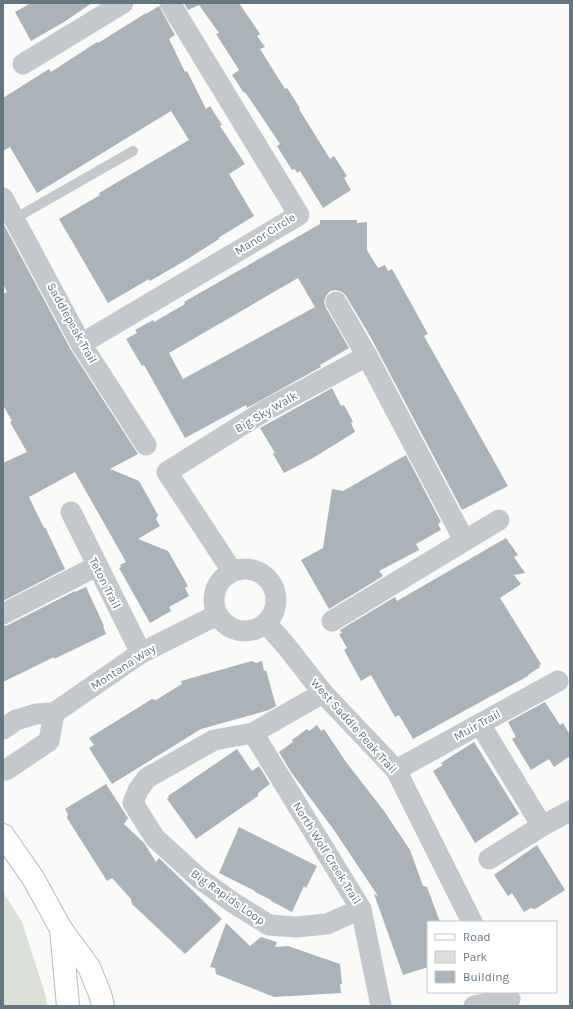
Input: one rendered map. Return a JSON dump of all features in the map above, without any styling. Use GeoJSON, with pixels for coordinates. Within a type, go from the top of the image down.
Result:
{"type":"FeatureCollection","features":[{"type":"Feature","properties":{"kind":"street"},"geometry":{"type":"LineString","coordinates":[[23,64],[123,3]]}},
{"type":"Feature","properties":{"kind":"street","name":"Manor Circle"},"geometry":{"type":"LineString","coordinates":[[81,344],[299,215],[170,3]]}},
{"type":"Feature","properties":{"kind":"street","name":"Saddlepeak Trail"},"geometry":{"type":"LineString","coordinates":[[3,198],[81,344],[146,445]]}},
{"type":"Feature","properties":{"kind":"street"},"geometry":{"type":"LineString","coordinates":[[336,302],[367,356],[464,540]]}},
{"type":"Feature","properties":{"kind":"street","name":"Big Sky Walk"},"geometry":{"type":"LineString","coordinates":[[232,572],[167,472],[266,410],[367,356]]}},
{"type":"Feature","properties":{"kind":"street","name":"Teton Trail"},"geometry":{"type":"LineString","coordinates":[[70,512],[141,653]]}},
{"type":"Feature","properties":{"kind":"street"},"geometry":{"type":"LineString","coordinates":[[332,621],[499,520]]}},
{"type":"Feature","properties":{"kind":"street"},"geometry":{"type":"LineString","coordinates":[[3,614],[97,566]]}},
{"type":"Feature","properties":{"kind":"street"},"geometry":{"type":"LineString","coordinates":[[242,569],[252,569],[269,579],[274,587],[277,597],[277,606],[273,616],[267,624],[249,632],[240,631],[223,623],[217,615],[214,606],[214,595],[217,586],[223,577],[232,572],[242,569]]}},
{"type":"Feature","properties":{"kind":"street","name":"Montana Way"},"geometry":{"type":"LineString","coordinates":[[54,713],[141,653],[217,615]]}},
{"type":"Feature","properties":{"kind":"street","name":"West Saddle Peak Trail"},"geometry":{"type":"LineString","coordinates":[[267,624],[323,693],[396,770],[472,921]]}},
{"type":"Feature","properties":{"kind":"street","name":"Muir Trail"},"geometry":{"type":"LineString","coordinates":[[396,770],[558,681]]}},
{"type":"Feature","properties":{"kind":"street","name":"Big Rapids Loop"},"geometry":{"type":"LineString","coordinates":[[323,693],[253,733],[214,740],[147,778],[138,790],[133,803],[155,838],[199,878],[232,902],[269,925],[296,927],[327,924],[361,909]]}},
{"type":"Feature","properties":{"kind":"street"},"geometry":{"type":"LineString","coordinates":[[3,728],[16,720],[36,714],[54,713],[49,741],[6,770],[3,770]]}},
{"type":"Feature","properties":{"kind":"street"},"geometry":{"type":"LineString","coordinates":[[480,724],[542,826]]}},
{"type":"Feature","properties":{"kind":"street","name":"North Wolf Creek Trail"},"geometry":{"type":"LineString","coordinates":[[253,733],[361,909],[381,1006]]}},
{"type":"Feature","properties":{"kind":"street"},"geometry":{"type":"LineString","coordinates":[[489,859],[542,826],[570,811]]}},
{"type":"Feature","properties":{"kind":"street"},"geometry":{"type":"LineString","coordinates":[[3,835],[33,878],[61,930],[89,967],[100,994],[103,1006]]}},
{"type":"Feature","properties":{"kind":"street"},"geometry":{"type":"LineString","coordinates":[[61,930],[68,1006]]}},
{"type":"Feature","properties":{"kind":"street"},"geometry":{"type":"LineString","coordinates":[[474,1006],[514,999]]}},
{"type":"Feature","properties":{"kind":"lane"},"geometry":{"type":"LineString","coordinates":[[14,219],[133,151]]}},
{"type":"Feature","properties":{"kind":"green space"},"geometry":{"type":"Polygon","coordinates":[[[3,892],[22,922],[46,997],[47,1006],[3,1006],[3,892]]]}},
{"type":"Feature","properties":{"kind":"building"},"geometry":{"type":"Polygon","coordinates":[[[31,3],[92,3],[64,22],[31,41],[15,12],[31,3]]]}},
{"type":"Feature","properties":{"kind":"building"},"geometry":{"type":"Polygon","coordinates":[[[184,3],[239,3],[260,34],[257,36],[265,47],[260,49],[285,89],[287,88],[300,108],[299,109],[330,159],[334,156],[347,176],[344,178],[351,190],[323,208],[300,171],[297,173],[295,169],[292,170],[277,146],[280,144],[232,75],[239,70],[216,34],[219,33],[199,5],[188,10],[184,3]]]}},
{"type":"Feature","properties":{"kind":"building"},"geometry":{"type":"Polygon","coordinates":[[[159,6],[175,35],[169,39],[185,72],[187,71],[206,109],[210,106],[222,125],[220,126],[245,164],[229,174],[254,216],[186,260],[150,281],[149,279],[108,303],[59,219],[100,195],[99,193],[189,140],[171,111],[37,193],[10,147],[3,151],[3,98],[49,69],[51,72],[97,42],[98,43],[159,6]]]}},
{"type":"Feature","properties":{"kind":"building"},"geometry":{"type":"Polygon","coordinates":[[[320,220],[357,220],[357,223],[367,222],[367,250],[378,268],[385,265],[388,271],[392,269],[428,334],[424,336],[508,486],[462,510],[370,336],[346,296],[342,292],[336,290],[330,291],[324,302],[349,348],[320,365],[321,367],[247,408],[246,405],[185,438],[144,365],[142,366],[126,339],[137,333],[135,330],[153,320],[154,322],[185,304],[184,302],[320,224],[320,220]],[[298,278],[169,353],[183,379],[315,307],[298,278]]]}},
{"type":"Feature","properties":{"kind":"building"},"geometry":{"type":"Polygon","coordinates":[[[3,223],[71,350],[138,454],[110,469],[139,481],[158,515],[156,519],[160,526],[138,539],[168,551],[188,586],[185,588],[189,596],[169,607],[171,611],[150,623],[119,568],[121,567],[120,565],[126,562],[75,472],[29,497],[65,569],[3,601],[3,463],[27,452],[10,422],[12,421],[3,405],[3,294],[7,292],[3,284],[3,223]]]}},
{"type":"Feature","properties":{"kind":"building"},"geometry":{"type":"Polygon","coordinates":[[[332,388],[341,406],[344,405],[353,422],[351,423],[355,432],[313,458],[284,473],[273,454],[275,453],[260,428],[332,388]]]}},
{"type":"Feature","properties":{"kind":"building"},"geometry":{"type":"Polygon","coordinates":[[[406,455],[441,522],[438,524],[441,530],[416,544],[419,550],[379,571],[383,576],[329,609],[301,560],[323,548],[332,489],[343,491],[406,455]]]}},
{"type":"Feature","properties":{"kind":"building"},"geometry":{"type":"Polygon","coordinates":[[[506,538],[518,555],[514,557],[525,573],[514,575],[521,584],[500,598],[541,664],[539,665],[540,667],[528,676],[413,739],[399,715],[395,717],[371,675],[361,681],[344,650],[347,648],[339,634],[342,633],[340,630],[395,597],[397,601],[506,538]]]}},
{"type":"Feature","properties":{"kind":"building"},"geometry":{"type":"Polygon","coordinates":[[[86,587],[104,626],[106,634],[3,682],[3,626],[8,625],[75,591],[86,587]]]}},
{"type":"Feature","properties":{"kind":"building"},"geometry":{"type":"Polygon","coordinates":[[[252,661],[256,663],[262,661],[276,706],[269,710],[201,729],[112,784],[89,748],[94,745],[89,738],[152,699],[156,700],[182,684],[181,681],[252,661]]]}},
{"type":"Feature","properties":{"kind":"building"},"geometry":{"type":"Polygon","coordinates":[[[545,702],[560,725],[563,723],[570,735],[570,756],[554,767],[549,759],[531,770],[512,739],[516,737],[508,722],[545,702]]]}},
{"type":"Feature","properties":{"kind":"building"},"geometry":{"type":"Polygon","coordinates":[[[317,725],[321,731],[324,729],[346,762],[384,811],[410,850],[423,886],[427,887],[440,921],[427,921],[427,967],[403,975],[374,894],[378,896],[334,830],[291,772],[279,752],[307,729],[309,731],[317,725]]]}},
{"type":"Feature","properties":{"kind":"building"},"geometry":{"type":"Polygon","coordinates":[[[474,742],[519,814],[475,843],[433,771],[443,765],[441,763],[474,742]]]}},
{"type":"Feature","properties":{"kind":"building"},"geometry":{"type":"Polygon","coordinates":[[[237,749],[252,771],[259,766],[270,784],[258,793],[258,796],[196,839],[167,799],[169,798],[168,796],[237,749]]]}},
{"type":"Feature","properties":{"kind":"building"},"geometry":{"type":"Polygon","coordinates":[[[106,784],[128,818],[124,824],[144,843],[156,862],[159,858],[222,919],[185,954],[132,904],[131,899],[112,878],[107,881],[67,818],[68,814],[65,809],[106,784]]]}},
{"type":"Feature","properties":{"kind":"building"},"geometry":{"type":"Polygon","coordinates":[[[239,827],[317,866],[306,888],[304,886],[292,912],[219,873],[239,827]]]}},
{"type":"Feature","properties":{"kind":"building"},"geometry":{"type":"Polygon","coordinates":[[[537,845],[565,890],[535,909],[531,908],[524,912],[512,893],[508,896],[494,875],[537,845]]]}},
{"type":"Feature","properties":{"kind":"building"},"geometry":{"type":"Polygon","coordinates":[[[226,923],[250,946],[261,937],[277,942],[275,947],[288,946],[340,964],[342,984],[340,984],[341,993],[274,997],[216,974],[215,968],[210,967],[226,923]]]}}]}
